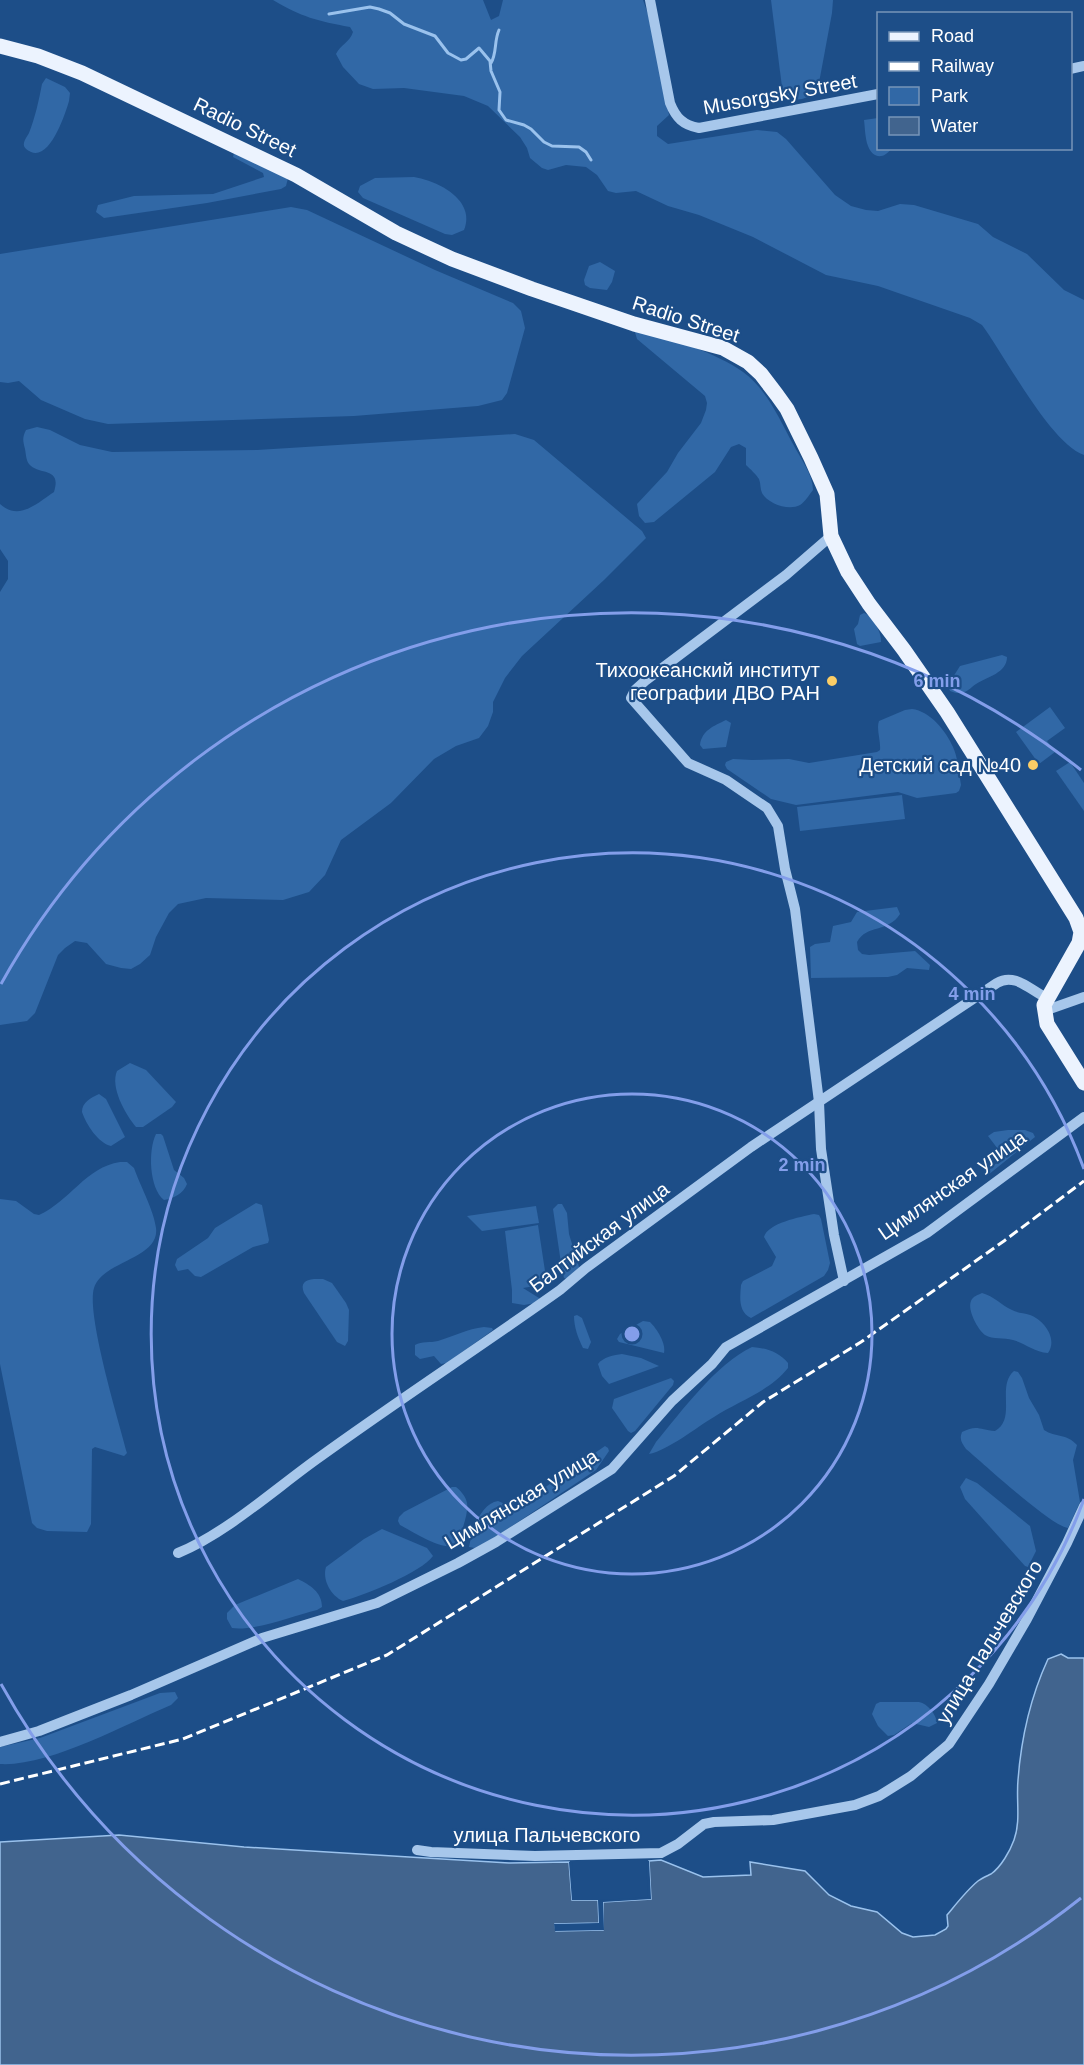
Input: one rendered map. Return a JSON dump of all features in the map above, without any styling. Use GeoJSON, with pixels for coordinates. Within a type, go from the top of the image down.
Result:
{"type":"FeatureCollection","features":[{"type":"Feature","properties":{"kind":"main road","name":"Radio Street"},"geometry":{"type":"LineString","coordinates":[[0,46],[47,59],[92,78],[296,175],[387,228],[452,259],[634,324],[703,342],[736,355],[761,374],[787,409],[827,494],[831,536],[848,572],[947,712],[1076,918],[1081,932],[1079,943],[1046,1005]]}},
{"type":"Feature","properties":{"kind":"main road"},"geometry":{"type":"LineString","coordinates":[[1046,1005],[1047,1024],[1084,1083]]}},
{"type":"Feature","properties":{"kind":"street","name":"Musorgsky Street"},"geometry":{"type":"LineString","coordinates":[[650,0],[670,103],[677,118],[688,125],[699,128],[877,94]]}},
{"type":"Feature","properties":{"kind":"street"},"geometry":{"type":"LineString","coordinates":[[831,536],[786,575],[645,681],[632,695],[632,698],[688,763],[726,780],[767,808],[778,826],[795,909],[819,1102],[821,1149],[834,1235],[844,1281]]}},
{"type":"Feature","properties":{"kind":"street","name":"Балтийская улица"},"geometry":{"type":"LineString","coordinates":[[178,1553],[197,1546],[216,1533],[373,1419],[561,1290],[586,1268],[751,1147],[1003,979],[1019,982],[1046,1005]]}},
{"type":"Feature","properties":{"kind":"street"},"geometry":{"type":"LineString","coordinates":[[1046,1005],[1084,997]]}},
{"type":"Feature","properties":{"kind":"street","name":"Цимлянская улица"},"geometry":{"type":"LineString","coordinates":[[0,1742],[39,1731],[131,1695],[262,1638],[377,1603],[496,1542],[612,1469],[672,1401],[712,1364],[726,1347],[927,1233],[1084,1117]]}},
{"type":"Feature","properties":{"kind":"street","name":"улица Пальчевского"},"geometry":{"type":"LineString","coordinates":[[417,1850],[535,1856],[661,1853],[678,1844],[704,1824],[773,1820],[855,1805],[879,1796],[911,1776],[953,1739],[1027,1619],[1084,1506]]}},
{"type":"Feature","properties":{"kind":"green space"},"geometry":{"type":"Polygon","coordinates":[[[273,0],[483,0],[491,20],[499,16],[503,0],[643,0],[669,115],[657,126],[657,136],[668,144],[757,130],[777,132],[786,139],[835,195],[851,206],[878,211],[900,204],[914,205],[978,224],[993,237],[1027,254],[1064,290],[1084,300],[1084,455],[1057,434],[1029,397],[982,325],[970,318],[878,286],[826,275],[753,237],[699,215],[668,206],[636,191],[616,193],[608,191],[597,175],[586,167],[566,165],[548,170],[542,168],[530,158],[520,137],[488,106],[464,96],[404,88],[373,89],[359,84],[343,67],[336,54],[352,35],[350,27],[310,18],[273,0]]]}},
{"type":"Feature","properties":{"kind":"green space"},"geometry":{"type":"Polygon","coordinates":[[[771,0],[833,0],[818,88],[808,97],[794,100],[783,95],[771,0]]]}},
{"type":"Feature","properties":{"kind":"green space"},"geometry":{"type":"Polygon","coordinates":[[[46,78],[65,87],[70,93],[69,101],[56,135],[44,149],[38,153],[31,152],[27,150],[24,142],[33,121],[42,84],[46,78]]]}},
{"type":"Feature","properties":{"kind":"green space"},"geometry":{"type":"Polygon","coordinates":[[[877,118],[877,150],[890,150],[885,155],[876,155],[870,150],[864,120],[877,118]]]}},
{"type":"Feature","properties":{"kind":"green space"},"geometry":{"type":"Polygon","coordinates":[[[234,153],[288,178],[286,186],[281,189],[207,203],[104,218],[96,212],[98,205],[134,196],[213,194],[264,177],[263,173],[233,157],[234,153]]]}},
{"type":"Feature","properties":{"kind":"green space"},"geometry":{"type":"Polygon","coordinates":[[[414,177],[444,188],[460,201],[465,210],[464,230],[452,235],[445,234],[363,198],[358,192],[360,186],[375,178],[414,177]]]}},
{"type":"Feature","properties":{"kind":"green space"},"geometry":{"type":"Polygon","coordinates":[[[291,207],[307,210],[435,270],[513,303],[521,311],[525,328],[507,393],[502,400],[478,406],[354,416],[108,424],[85,419],[41,400],[19,381],[0,382],[0,254],[291,207]]]}},
{"type":"Feature","properties":{"kind":"green space"},"geometry":{"type":"Polygon","coordinates":[[[600,262],[615,271],[607,290],[590,288],[585,285],[584,280],[589,266],[600,262]]]}},
{"type":"Feature","properties":{"kind":"green space"},"geometry":{"type":"Polygon","coordinates":[[[640,327],[732,365],[759,387],[778,415],[811,478],[813,490],[804,502],[795,507],[785,507],[765,497],[761,491],[759,479],[746,465],[746,448],[739,444],[731,447],[715,472],[654,522],[645,523],[639,516],[637,504],[667,472],[701,423],[707,403],[705,396],[637,339],[634,329],[640,327]]]}},
{"type":"Feature","properties":{"kind":"green space"},"geometry":{"type":"Polygon","coordinates":[[[37,427],[50,430],[80,445],[112,452],[257,450],[515,434],[534,440],[642,531],[646,538],[522,656],[505,678],[493,702],[493,712],[488,726],[479,738],[456,746],[434,759],[391,803],[341,840],[325,875],[309,892],[283,900],[206,898],[178,904],[169,913],[156,937],[150,955],[131,969],[106,964],[87,943],[75,941],[58,955],[35,1013],[27,1021],[0,1025],[0,592],[8,579],[8,561],[0,549],[0,504],[7,509],[21,511],[34,506],[54,492],[55,478],[33,468],[27,459],[23,442],[24,435],[26,430],[37,427]]]}},
{"type":"Feature","properties":{"kind":"green space"},"geometry":{"type":"Polygon","coordinates":[[[864,613],[876,625],[881,642],[860,646],[857,644],[854,629],[860,615],[864,613]]]}},
{"type":"Feature","properties":{"kind":"green space"},"geometry":{"type":"Polygon","coordinates":[[[1002,655],[1007,657],[1006,662],[996,674],[966,691],[959,693],[950,691],[948,685],[960,666],[1002,655]]]}},
{"type":"Feature","properties":{"kind":"green space"},"geometry":{"type":"Polygon","coordinates":[[[1050,707],[1065,728],[1047,741],[1055,752],[1039,764],[1016,732],[1050,707]]]}},
{"type":"Feature","properties":{"kind":"green space"},"geometry":{"type":"Polygon","coordinates":[[[912,709],[931,718],[942,728],[950,741],[956,756],[961,785],[956,793],[917,798],[898,792],[796,805],[771,799],[727,769],[725,765],[733,759],[789,759],[809,763],[877,752],[880,750],[879,721],[912,709]]]}},
{"type":"Feature","properties":{"kind":"green space"},"geometry":{"type":"Polygon","coordinates":[[[726,720],[731,723],[726,747],[703,749],[700,745],[706,732],[726,720]]]}},
{"type":"Feature","properties":{"kind":"green space"},"geometry":{"type":"Polygon","coordinates":[[[1070,762],[1084,783],[1084,811],[1056,771],[1070,762]]]}},
{"type":"Feature","properties":{"kind":"green space"},"geometry":{"type":"Polygon","coordinates":[[[902,795],[905,819],[800,831],[797,807],[902,795]]]}},
{"type":"Feature","properties":{"kind":"green space"},"geometry":{"type":"Polygon","coordinates":[[[897,907],[900,914],[895,920],[861,936],[857,942],[858,950],[862,954],[869,955],[915,951],[930,965],[929,970],[907,968],[897,975],[888,977],[811,978],[810,947],[830,942],[833,926],[851,922],[857,912],[897,907]]]}},
{"type":"Feature","properties":{"kind":"green space"},"geometry":{"type":"Polygon","coordinates":[[[130,1063],[146,1070],[176,1102],[143,1127],[136,1127],[127,1115],[115,1085],[117,1071],[130,1063]]]}},
{"type":"Feature","properties":{"kind":"green space"},"geometry":{"type":"Polygon","coordinates":[[[99,1094],[106,1099],[125,1137],[111,1146],[93,1132],[82,1112],[85,1103],[99,1094]]]}},
{"type":"Feature","properties":{"kind":"green space"},"geometry":{"type":"Polygon","coordinates":[[[1025,1130],[1033,1133],[1035,1137],[988,1175],[987,1171],[1004,1157],[988,1136],[994,1132],[1025,1130]]]}},
{"type":"Feature","properties":{"kind":"green space"},"geometry":{"type":"Polygon","coordinates":[[[156,1134],[163,1136],[174,1170],[184,1178],[187,1184],[178,1195],[164,1200],[155,1187],[151,1168],[153,1141],[156,1134]]]}},
{"type":"Feature","properties":{"kind":"green space"},"geometry":{"type":"Polygon","coordinates":[[[120,1162],[127,1162],[134,1168],[150,1206],[156,1228],[155,1238],[149,1247],[108,1272],[99,1279],[94,1288],[93,1301],[99,1343],[127,1453],[124,1456],[95,1447],[92,1449],[91,1524],[87,1532],[47,1531],[37,1528],[32,1523],[0,1364],[0,1199],[16,1201],[39,1215],[60,1202],[97,1170],[120,1162]]]}},
{"type":"Feature","properties":{"kind":"green space"},"geometry":{"type":"Polygon","coordinates":[[[256,1203],[262,1205],[268,1243],[253,1247],[201,1277],[195,1276],[188,1269],[178,1271],[175,1265],[177,1259],[208,1238],[215,1228],[256,1203]]]}},
{"type":"Feature","properties":{"kind":"green space"},"geometry":{"type":"Polygon","coordinates":[[[558,1204],[562,1204],[567,1213],[569,1234],[579,1267],[579,1271],[567,1279],[564,1278],[562,1270],[553,1209],[558,1204]]]}},
{"type":"Feature","properties":{"kind":"green space"},"geometry":{"type":"Polygon","coordinates":[[[536,1206],[539,1223],[482,1231],[467,1216],[536,1206]]]}},
{"type":"Feature","properties":{"kind":"green space"},"geometry":{"type":"Polygon","coordinates":[[[814,1214],[819,1215],[821,1219],[830,1263],[828,1270],[824,1276],[751,1318],[742,1308],[741,1285],[743,1281],[772,1266],[776,1257],[764,1237],[767,1232],[785,1221],[814,1214]]]}},
{"type":"Feature","properties":{"kind":"green space"},"geometry":{"type":"Polygon","coordinates":[[[538,1225],[547,1284],[523,1288],[539,1298],[541,1302],[524,1305],[512,1303],[505,1231],[538,1225]]]}},
{"type":"Feature","properties":{"kind":"green space"},"geometry":{"type":"Polygon","coordinates":[[[314,1279],[323,1279],[332,1283],[346,1303],[349,1310],[348,1341],[345,1346],[337,1342],[304,1293],[304,1283],[314,1279]]]}},
{"type":"Feature","properties":{"kind":"green space"},"geometry":{"type":"Polygon","coordinates":[[[982,1293],[1014,1311],[1030,1315],[1040,1321],[1050,1336],[1051,1348],[1048,1353],[1013,1340],[985,1335],[974,1320],[970,1305],[973,1298],[982,1293]]]}},
{"type":"Feature","properties":{"kind":"green space"},"geometry":{"type":"Polygon","coordinates":[[[574,1316],[582,1318],[591,1342],[588,1349],[583,1348],[577,1332],[574,1316]]]}},
{"type":"Feature","properties":{"kind":"green space"},"geometry":{"type":"Polygon","coordinates":[[[643,1321],[650,1322],[658,1332],[664,1345],[664,1353],[619,1342],[617,1339],[620,1334],[643,1321]]]}},
{"type":"Feature","properties":{"kind":"green space"},"geometry":{"type":"Polygon","coordinates":[[[484,1327],[493,1330],[447,1363],[441,1364],[434,1356],[420,1359],[415,1355],[415,1345],[438,1341],[484,1327]]]}},
{"type":"Feature","properties":{"kind":"green space"},"geometry":{"type":"Polygon","coordinates":[[[752,1347],[776,1353],[788,1363],[788,1368],[763,1390],[723,1411],[673,1444],[649,1454],[656,1442],[712,1377],[752,1347]]]}},
{"type":"Feature","properties":{"kind":"green space"},"geometry":{"type":"Polygon","coordinates":[[[622,1354],[641,1358],[659,1366],[609,1384],[602,1376],[598,1364],[606,1358],[622,1354]]]}},
{"type":"Feature","properties":{"kind":"green space"},"geometry":{"type":"Polygon","coordinates":[[[1014,1371],[1018,1372],[1022,1378],[1044,1430],[1065,1437],[1077,1445],[1073,1460],[1080,1502],[1068,1528],[1047,1517],[1017,1493],[966,1449],[961,1441],[962,1432],[967,1430],[975,1428],[995,1431],[1001,1426],[1005,1419],[1007,1385],[1014,1371]]]}},
{"type":"Feature","properties":{"kind":"green space"},"geometry":{"type":"Polygon","coordinates":[[[671,1378],[674,1381],[673,1385],[635,1431],[631,1433],[628,1431],[612,1408],[614,1399],[671,1378]]]}},
{"type":"Feature","properties":{"kind":"green space"},"geometry":{"type":"Polygon","coordinates":[[[605,1446],[609,1451],[596,1470],[494,1538],[475,1548],[469,1547],[472,1533],[486,1507],[498,1501],[515,1508],[605,1446]]]}},
{"type":"Feature","properties":{"kind":"green space"},"geometry":{"type":"Polygon","coordinates":[[[966,1478],[977,1483],[1030,1526],[1036,1551],[1028,1567],[965,1499],[960,1487],[966,1478]]]}},
{"type":"Feature","properties":{"kind":"green space"},"geometry":{"type":"Polygon","coordinates":[[[456,1487],[463,1494],[467,1507],[459,1538],[454,1546],[434,1543],[400,1525],[399,1517],[404,1512],[456,1487]]]}},
{"type":"Feature","properties":{"kind":"green space"},"geometry":{"type":"Polygon","coordinates":[[[382,1529],[427,1548],[433,1556],[417,1569],[391,1583],[343,1601],[339,1599],[326,1582],[326,1567],[364,1539],[382,1529]]]}},
{"type":"Feature","properties":{"kind":"green space"},"geometry":{"type":"Polygon","coordinates":[[[298,1579],[318,1593],[322,1607],[263,1625],[232,1628],[227,1619],[227,1613],[235,1605],[298,1579]]]}},
{"type":"Feature","properties":{"kind":"green space"},"geometry":{"type":"Polygon","coordinates":[[[175,1692],[178,1698],[171,1705],[87,1743],[41,1759],[0,1764],[0,1747],[40,1738],[160,1693],[175,1692]]]}},
{"type":"Feature","properties":{"kind":"green space"},"geometry":{"type":"Polygon","coordinates":[[[880,1702],[922,1703],[931,1710],[937,1723],[929,1727],[912,1723],[894,1735],[888,1736],[878,1726],[872,1714],[876,1704],[880,1702]]]}},
{"type":"Feature","properties":{"kind":"water"},"geometry":{"type":"Polygon","coordinates":[[[1061,1654],[1068,1658],[1084,1658],[1084,2065],[0,2065],[0,1842],[119,1835],[244,1847],[509,1863],[569,1862],[572,1900],[598,1900],[599,1923],[555,1924],[556,1931],[603,1930],[603,1902],[651,1899],[649,1861],[661,1860],[703,1877],[751,1875],[750,1862],[805,1871],[829,1895],[851,1906],[877,1912],[902,1933],[913,1937],[935,1935],[946,1929],[947,1915],[974,1885],[998,1867],[1012,1844],[1017,1825],[1019,1765],[1028,1718],[1048,1659],[1061,1654]]]}},
{"type":"Feature","properties":{"kind":"pier"},"geometry":{"type":"Polygon","coordinates":[[[646,1861],[649,1861],[651,1899],[603,1902],[604,1930],[555,1931],[554,1924],[599,1923],[598,1900],[572,1900],[569,1862],[572,1862],[574,1897],[598,1897],[601,1900],[648,1897],[646,1861]]]}},
{"type":"Feature","properties":{"kind":"waterway"},"geometry":{"type":"LineString","coordinates":[[329,14],[370,7],[379,9],[390,13],[404,24],[435,36],[448,53],[461,60],[466,59],[479,48],[490,61],[491,71],[500,92],[499,110],[506,120],[524,125],[552,146],[579,147],[591,160]]}},
{"type":"Feature","properties":{"kind":"waterway"},"geometry":{"type":"LineString","coordinates":[[491,63],[499,30]]}},
{"type":"Feature","properties":{"kind":"railway"},"geometry":{"type":"LineString","coordinates":[[0,1784],[183,1739],[387,1655],[674,1476],[763,1402],[861,1342],[1004,1241],[1084,1181]]}},
{"type":"Feature","properties":{"kind":"place","name":"Тихоокеанский институт географии ДВО РАН"},"geometry":{"type":"Point","coordinates":[832,681]}},
{"type":"Feature","properties":{"kind":"place","name":"Детский сад №40"},"geometry":{"type":"Point","coordinates":[1033,765]}}]}
